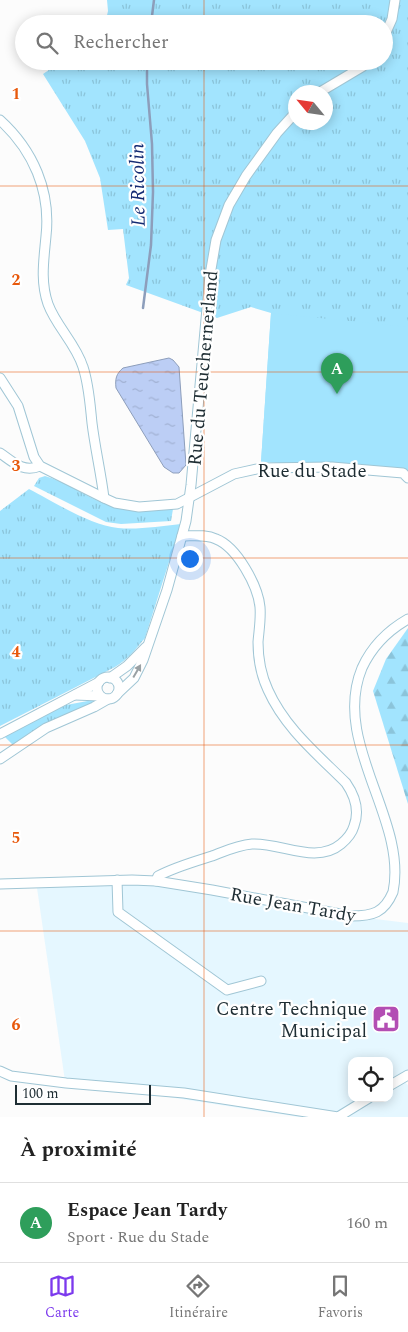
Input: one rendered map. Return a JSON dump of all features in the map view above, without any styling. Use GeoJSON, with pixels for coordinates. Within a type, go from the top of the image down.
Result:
{"type":"FeatureCollection","features":[{"type":"Feature","properties":{"kind":"street"},"geometry":{"type":"LineString","coordinates":[[392,15],[395,0]]}},
{"type":"Feature","properties":{"kind":"street"},"geometry":{"type":"LineString","coordinates":[[331,85],[354,70]]}},
{"type":"Feature","properties":{"kind":"street"},"geometry":{"type":"LineString","coordinates":[[0,120],[22,143],[38,173],[46,206],[46,234],[42,280],[48,304],[83,365],[88,387],[104,498]]}},
{"type":"Feature","properties":{"kind":"street","name":"Rue du Teuchernerland"},"geometry":{"type":"LineString","coordinates":[[117,694],[134,678],[144,660],[182,536],[190,498],[210,275],[216,240],[229,205],[246,176],[277,132],[288,120]]}},
{"type":"Feature","properties":{"kind":"street"},"geometry":{"type":"LineString","coordinates":[[0,378],[18,406],[34,456],[40,466],[31,470],[24,468],[0,453]]}},
{"type":"Feature","properties":{"kind":"street","name":"Rue du Stade"},"geometry":{"type":"LineString","coordinates":[[40,466],[104,498],[139,507],[177,504],[234,474],[261,468],[332,467],[403,473],[408,478]]}},
{"type":"Feature","properties":{"kind":"street"},"geometry":{"type":"LineString","coordinates":[[156,881],[158,876],[170,870],[246,845],[267,844],[316,853],[328,851],[338,846],[347,838],[354,828],[357,815],[356,802],[346,783],[292,730],[275,706],[264,680],[260,661],[259,600],[244,568],[230,548],[217,539],[182,536]]}},
{"type":"Feature","properties":{"kind":"street","name":"Rue Jean Tardy"},"geometry":{"type":"LineString","coordinates":[[0,884],[117,880],[156,881],[351,916],[365,916],[378,912],[389,902],[395,888],[402,850],[396,828],[356,719],[355,699],[359,676],[375,645],[389,631],[408,619]]}},
{"type":"Feature","properties":{"kind":"street","name":"Rue du Teuchernerland"},"geometry":{"type":"LineString","coordinates":[[110,678],[127,666],[150,643]]}},
{"type":"Feature","properties":{"kind":"street"},"geometry":{"type":"LineString","coordinates":[[0,734],[104,678],[110,678],[118,685],[117,694],[112,698],[75,695]]}},
{"type":"Feature","properties":{"kind":"street"},"geometry":{"type":"LineString","coordinates":[[99,682],[97,688],[104,698]]}},
{"type":"Feature","properties":{"kind":"street"},"geometry":{"type":"LineString","coordinates":[[0,759],[46,728],[94,707],[104,698]]}},
{"type":"Feature","properties":{"kind":"street"},"geometry":{"type":"LineString","coordinates":[[117,880],[118,912],[227,990],[261,981]]}},
{"type":"Feature","properties":{"kind":"street"},"geometry":{"type":"LineString","coordinates":[[0,1070],[11,1076],[66,1083],[184,1093],[338,1117],[362,1102]]}},
{"type":"Feature","properties":{"kind":"street"},"geometry":{"type":"LineString","coordinates":[[393,1084],[408,1075]]}},
{"type":"Feature","properties":{"kind":"shaded area"},"geometry":{"type":"Polygon","coordinates":[[[132,880],[351,916],[408,923],[408,1078],[403,1081],[408,1085],[408,1117],[299,1117],[65,1081],[37,888],[132,880]]]}},
{"type":"Feature","properties":{"kind":"green space"},"geometry":{"type":"Polygon","coordinates":[[[107,0],[408,0],[408,472],[406,470],[261,462],[271,313],[251,307],[217,318],[126,285],[129,278],[123,229],[108,230],[100,178],[85,141],[43,74],[49,70],[393,70],[393,15],[107,15],[107,0]]]}},
{"type":"Feature","properties":{"kind":"green space"},"geometry":{"type":"Polygon","coordinates":[[[271,313],[408,327],[408,472],[406,470],[332,462],[261,462],[271,313]]]}},
{"type":"Feature","properties":{"kind":"green space"},"geometry":{"type":"Polygon","coordinates":[[[45,476],[112,506],[138,510],[173,509],[171,521],[121,524],[106,522],[34,486],[39,478],[45,476]]]}},
{"type":"Feature","properties":{"kind":"green space"},"geometry":{"type":"Polygon","coordinates":[[[29,489],[72,512],[107,526],[149,528],[181,524],[145,638],[135,650],[115,667],[0,726],[0,511],[29,489]]]}},
{"type":"Feature","properties":{"kind":"green space"},"geometry":{"type":"Polygon","coordinates":[[[408,628],[408,804],[373,691],[386,659],[408,628]]]}},
{"type":"Feature","properties":{"kind":"green space"},"geometry":{"type":"Polygon","coordinates":[[[93,700],[96,702],[33,731],[13,745],[4,736],[66,705],[93,700]]]}},
{"type":"Feature","properties":{"kind":"water"},"geometry":{"type":"Polygon","coordinates":[[[169,358],[179,367],[186,465],[179,473],[173,473],[164,467],[116,388],[116,377],[123,368],[169,358]]]}},
{"type":"Feature","properties":{"kind":"waterway","name":"Le Ricolin"},"geometry":{"type":"LineString","coordinates":[[152,15],[154,0]]}},
{"type":"Feature","properties":{"kind":"waterway","name":"Le Ricolin"},"geometry":{"type":"LineString","coordinates":[[143,308],[151,245],[153,192],[147,70]]}},
{"type":"Feature","properties":{"kind":"place","name":"Espace Jean Tardy"},"geometry":{"type":"Point","coordinates":[337,394]}},
{"type":"Feature","properties":{"kind":"place","name":"Centre Technique Municipal"},"geometry":{"type":"Point","coordinates":[386,1019]}}]}
